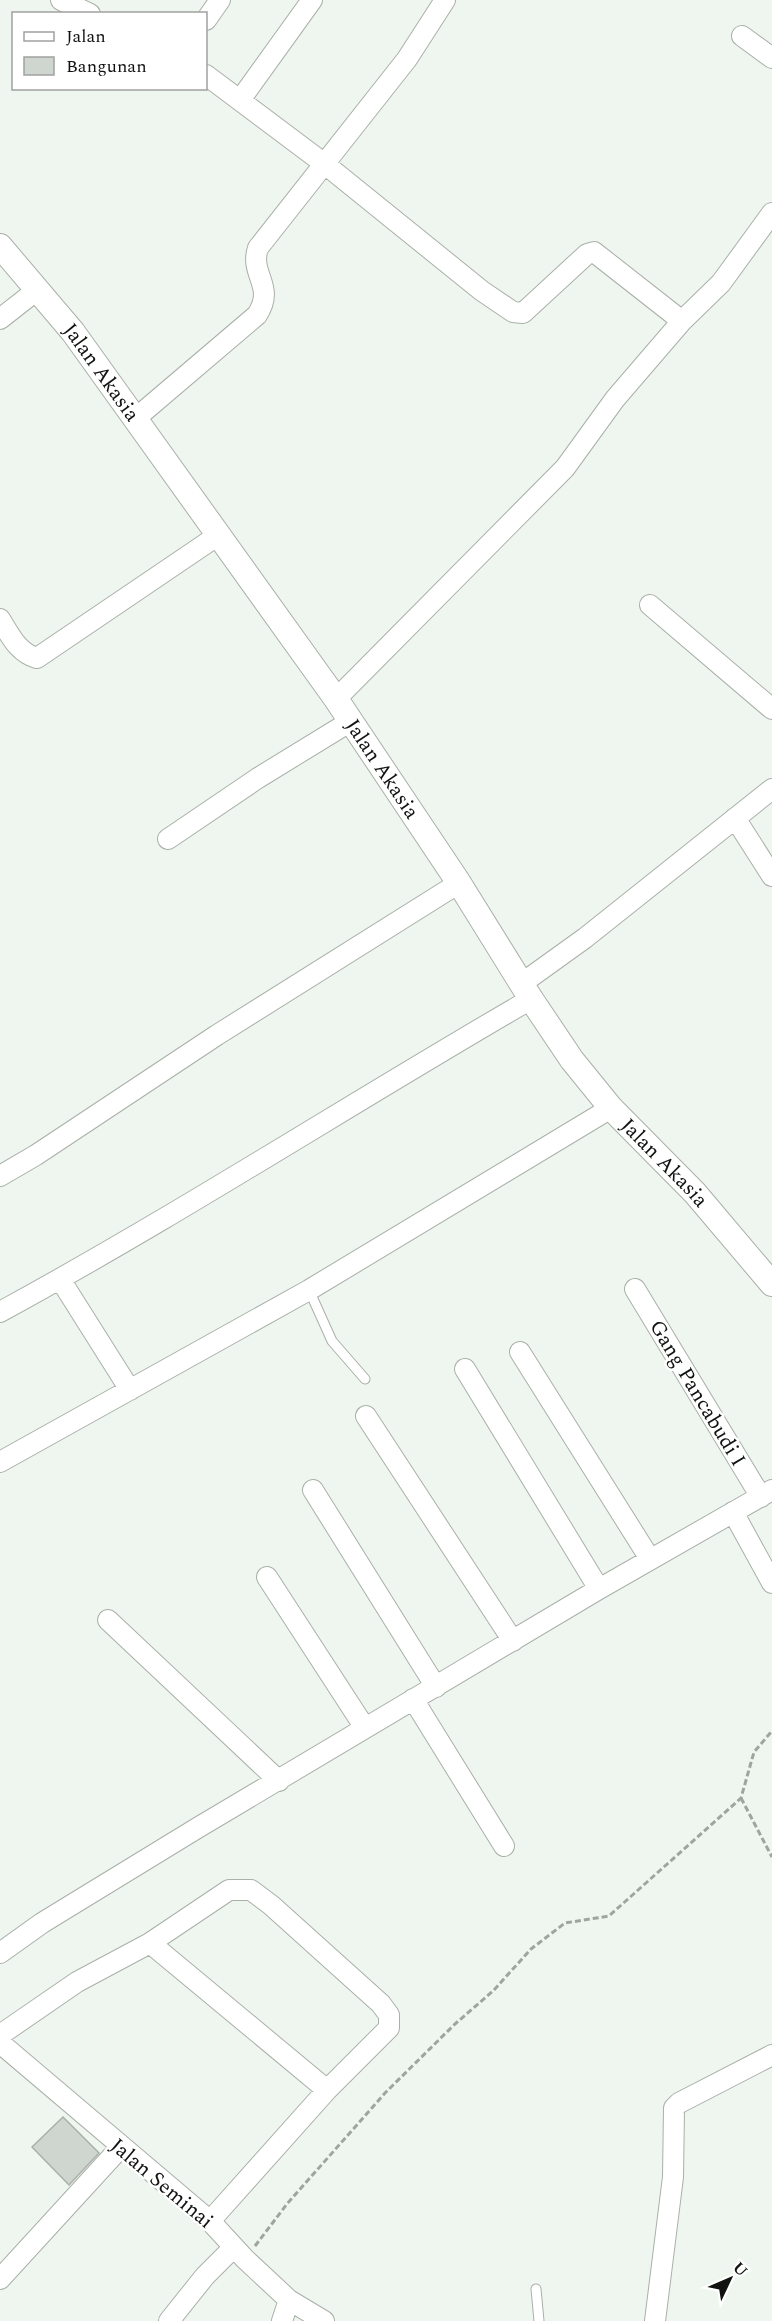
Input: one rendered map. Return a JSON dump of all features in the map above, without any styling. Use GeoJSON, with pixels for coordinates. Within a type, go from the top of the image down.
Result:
{"type":"FeatureCollection","features":[{"type":"Feature","properties":{"kind":"street"},"geometry":{"type":"LineString","coordinates":[[61,0],[86,12]]}},
{"type":"Feature","properties":{"kind":"street"},"geometry":{"type":"LineString","coordinates":[[207,19],[220,0]]}},
{"type":"Feature","properties":{"kind":"street"},"geometry":{"type":"LineString","coordinates":[[240,100],[312,0]]}},
{"type":"Feature","properties":{"kind":"street"},"geometry":{"type":"LineString","coordinates":[[136,418],[257,315],[265,304],[266,293],[255,258],[258,248],[326,165],[407,59],[445,0]]}},
{"type":"Feature","properties":{"kind":"street"},"geometry":{"type":"LineString","coordinates":[[742,36],[772,58]]}},
{"type":"Feature","properties":{"kind":"street"},"geometry":{"type":"LineString","coordinates":[[207,76],[326,165],[482,291],[513,312],[523,313],[587,254],[594,252],[682,321]]}},
{"type":"Feature","properties":{"kind":"street"},"geometry":{"type":"LineString","coordinates":[[336,699],[565,468],[615,399],[682,321],[721,283],[772,213]]}},
{"type":"Feature","properties":{"kind":"street","name":"Jalan Akasia"},"geometry":{"type":"LineString","coordinates":[[0,246],[73,332],[336,699],[459,883],[572,1060],[611,1108],[694,1193],[772,1284]]}},
{"type":"Feature","properties":{"kind":"street"},"geometry":{"type":"LineString","coordinates":[[0,319],[37,290]]}},
{"type":"Feature","properties":{"kind":"street"},"geometry":{"type":"LineString","coordinates":[[0,619],[16,644],[28,655],[37,658],[217,536]]}},
{"type":"Feature","properties":{"kind":"street"},"geometry":{"type":"LineString","coordinates":[[650,605],[772,709]]}},
{"type":"Feature","properties":{"kind":"street"},"geometry":{"type":"LineString","coordinates":[[168,839],[258,778],[351,721]]}},
{"type":"Feature","properties":{"kind":"street"},"geometry":{"type":"LineString","coordinates":[[0,1312],[60,1279],[388,1082],[526,991],[585,938],[772,789]]}},
{"type":"Feature","properties":{"kind":"street"},"geometry":{"type":"LineString","coordinates":[[735,819],[772,876]]}},
{"type":"Feature","properties":{"kind":"street"},"geometry":{"type":"LineString","coordinates":[[0,1176],[312,974],[459,883]]}},
{"type":"Feature","properties":{"kind":"street"},"geometry":{"type":"LineString","coordinates":[[0,1462],[309,1290],[611,1108]]}},
{"type":"Feature","properties":{"kind":"street"},"geometry":{"type":"LineString","coordinates":[[60,1279],[130,1390]]}},
{"type":"Feature","properties":{"kind":"street","name":"Gang Pancabudi I"},"geometry":{"type":"LineString","coordinates":[[635,1290],[767,1493]]}},
{"type":"Feature","properties":{"kind":"street"},"geometry":{"type":"LineString","coordinates":[[520,1352],[650,1559]]}},
{"type":"Feature","properties":{"kind":"street"},"geometry":{"type":"LineString","coordinates":[[465,1370],[599,1588]]}},
{"type":"Feature","properties":{"kind":"street"},"geometry":{"type":"LineString","coordinates":[[366,1416],[513,1641]]}},
{"type":"Feature","properties":{"kind":"street"},"geometry":{"type":"LineString","coordinates":[[313,1491],[436,1687]]}},
{"type":"Feature","properties":{"kind":"street"},"geometry":{"type":"LineString","coordinates":[[0,1953],[81,1899],[365,1728],[599,1588],[767,1493]]}},
{"type":"Feature","properties":{"kind":"street"},"geometry":{"type":"LineString","coordinates":[[733,1512],[772,1583]]}},
{"type":"Feature","properties":{"kind":"street"},"geometry":{"type":"LineString","coordinates":[[267,1577],[365,1728]]}},
{"type":"Feature","properties":{"kind":"street"},"geometry":{"type":"LineString","coordinates":[[108,1620],[279,1781]]}},
{"type":"Feature","properties":{"kind":"street"},"geometry":{"type":"LineString","coordinates":[[413,1700],[504,1846]]}},
{"type":"Feature","properties":{"kind":"street"},"geometry":{"type":"LineString","coordinates":[[0,2035],[77,1982],[150,1943],[229,1890],[251,1890],[270,1905],[381,2004],[389,2015],[389,2028],[327,2090],[210,2221]]}},
{"type":"Feature","properties":{"kind":"street"},"geometry":{"type":"LineString","coordinates":[[150,1943],[327,2090]]}},
{"type":"Feature","properties":{"kind":"street","name":"Jalan Seminai"},"geometry":{"type":"LineString","coordinates":[[0,2043],[120,2148],[210,2221],[239,2253],[289,2300],[324,2321]]}},
{"type":"Feature","properties":{"kind":"street"},"geometry":{"type":"LineString","coordinates":[[655,2321],[673,2177],[672,2118],[674,2108],[679,2103],[772,2055]]}},
{"type":"Feature","properties":{"kind":"street"},"geometry":{"type":"LineString","coordinates":[[0,2279],[120,2148]]}},
{"type":"Feature","properties":{"kind":"street"},"geometry":{"type":"LineString","coordinates":[[169,2321],[205,2276],[239,2253]]}},
{"type":"Feature","properties":{"kind":"street"},"geometry":{"type":"LineString","coordinates":[[282,2321],[289,2300]]}},
{"type":"Feature","properties":{"kind":"lane"},"geometry":{"type":"LineString","coordinates":[[309,1290],[332,1341],[365,1379]]}},
{"type":"Feature","properties":{"kind":"lane"},"geometry":{"type":"LineString","coordinates":[[536,2289],[539,2321]]}},
{"type":"Feature","properties":{"kind":"path"},"geometry":{"type":"LineString","coordinates":[[239,2253],[287,2204],[385,2093],[454,2024],[493,1991],[531,1948],[565,1923],[609,1916],[741,1798],[754,1752],[772,1731]]}},
{"type":"Feature","properties":{"kind":"path"},"geometry":{"type":"LineString","coordinates":[[741,1798],[772,1857]]}},
{"type":"Feature","properties":{"kind":"building"},"geometry":{"type":"Polygon","coordinates":[[[63,2117],[99,2153],[69,2185],[32,2147],[63,2117]]]}}]}
